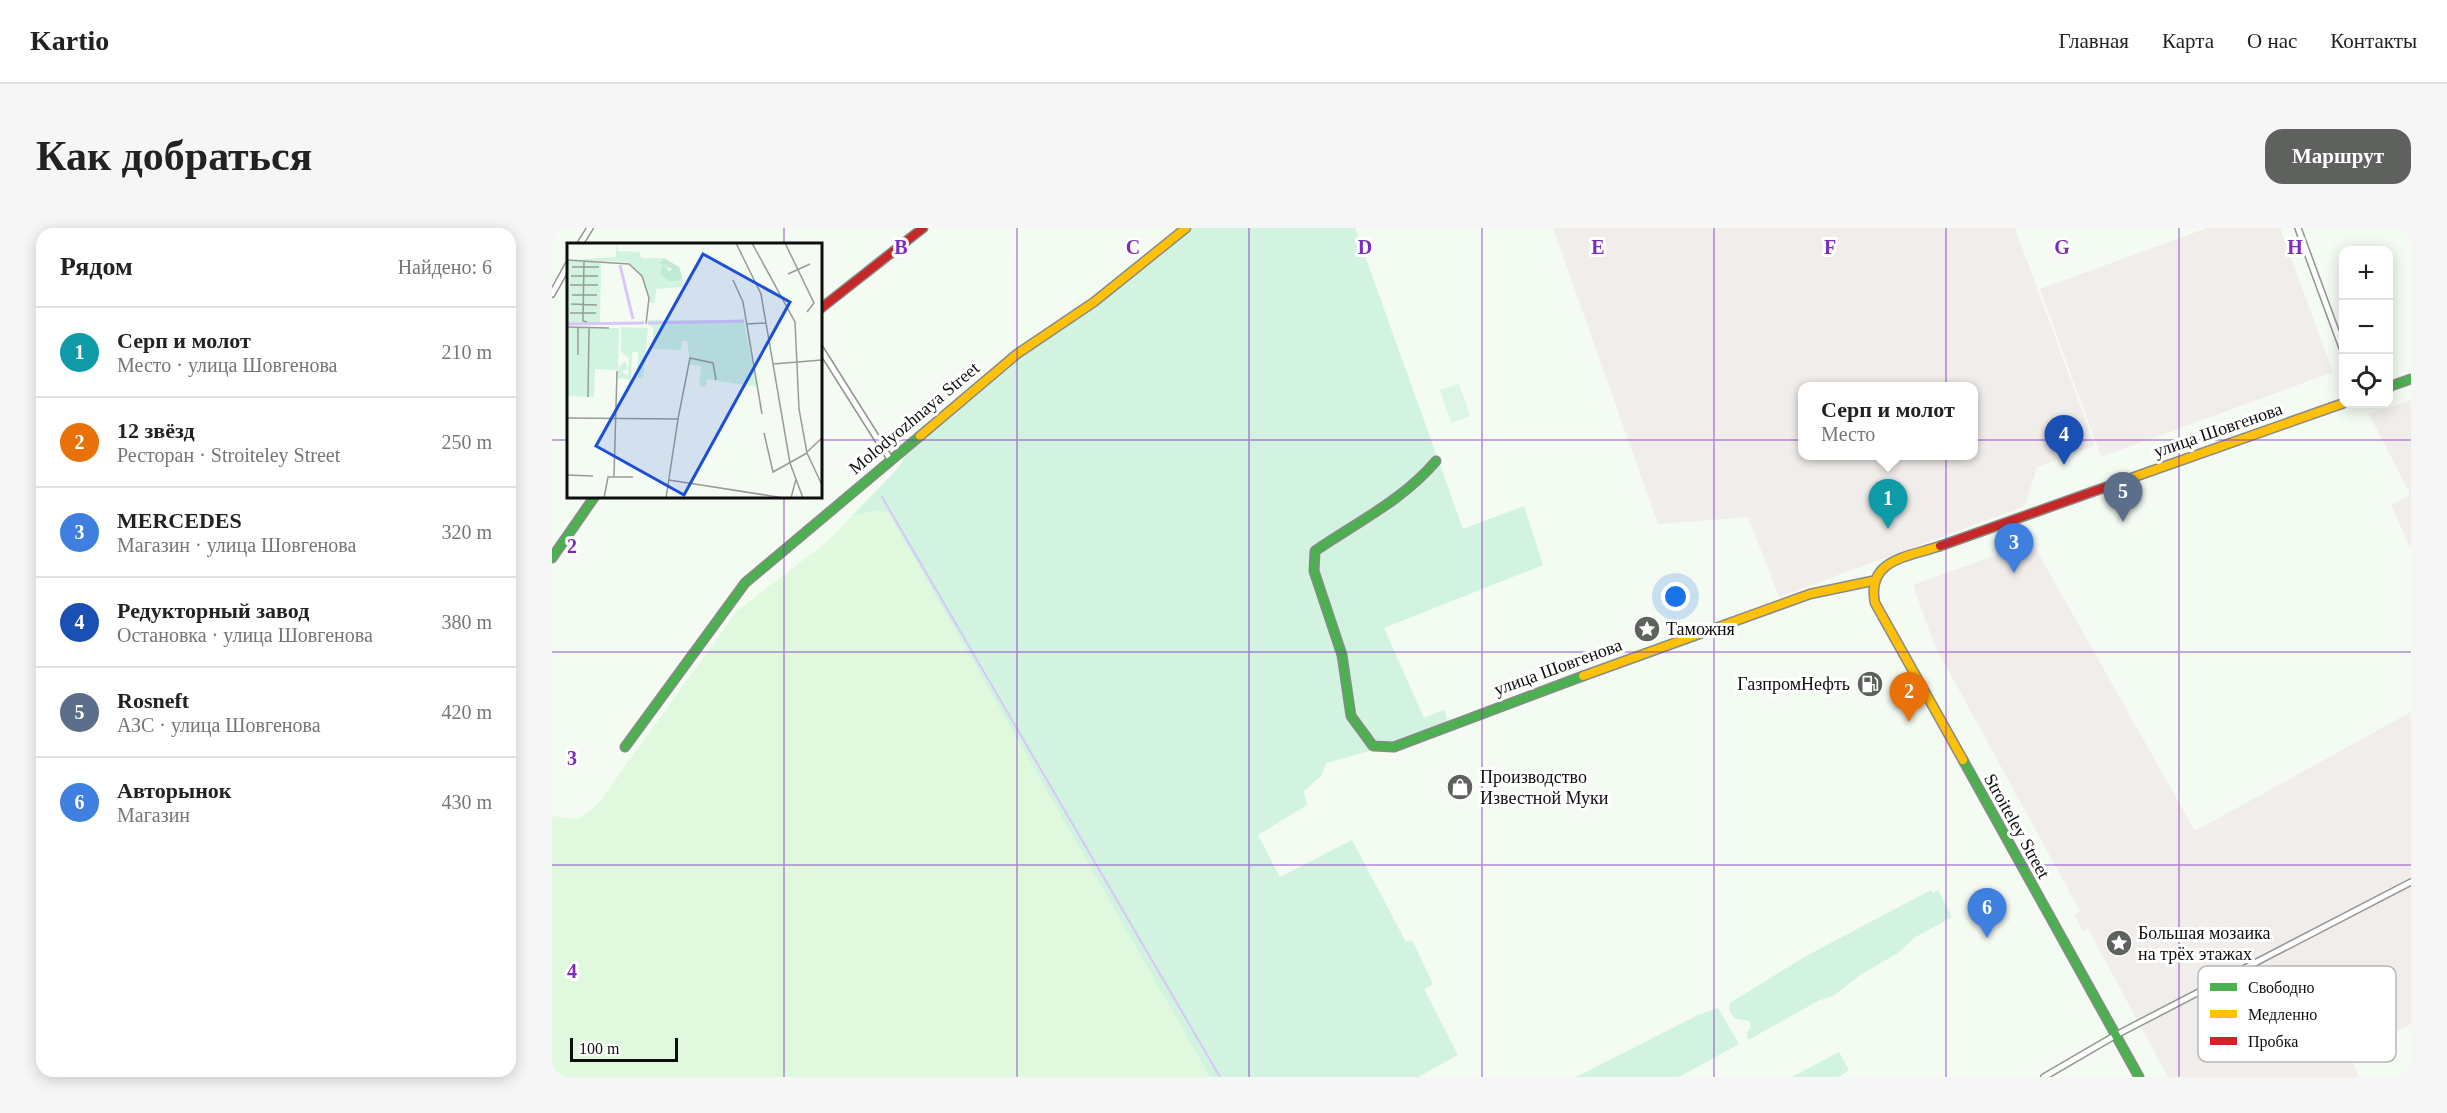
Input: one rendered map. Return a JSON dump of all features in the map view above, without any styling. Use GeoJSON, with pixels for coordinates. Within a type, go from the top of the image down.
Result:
{"type":"FeatureCollection","features":[{"type":"Feature","properties":{"kind":"street"},"geometry":{"type":"LineString","coordinates":[[581,243],[590,228]]}},
{"type":"Feature","properties":{"kind":"street"},"geometry":{"type":"LineString","coordinates":[[822,307],[923,228]]}},
{"type":"Feature","properties":{"kind":"street","name":"Molodyozhnaya Street"},"geometry":{"type":"LineString","coordinates":[[625,747],[745,583],[1017,354],[1094,302],[1186,228]]}},
{"type":"Feature","properties":{"kind":"street"},"geometry":{"type":"LineString","coordinates":[[2298,228],[2339,341]]}},
{"type":"Feature","properties":{"kind":"street"},"geometry":{"type":"LineString","coordinates":[[552,294],[567,267]]}},
{"type":"Feature","properties":{"kind":"street"},"geometry":{"type":"LineString","coordinates":[[822,351],[890,459]]}},
{"type":"Feature","properties":{"kind":"street"},"geometry":{"type":"LineString","coordinates":[[2393,385],[2411,379]]}},
{"type":"Feature","properties":{"kind":"street","name":"улица Шовгенова"},"geometry":{"type":"LineString","coordinates":[[1436,461],[1424,477],[1392,504],[1367,520],[1346,529],[1315,551],[1314,571],[1342,655],[1352,716],[1373,746],[1394,747],[1530,693],[1848,583],[1872,584],[1876,573],[1885,565],[2339,404]]}},
{"type":"Feature","properties":{"kind":"street"},"geometry":{"type":"LineString","coordinates":[[552,558],[594,498]]}},
{"type":"Feature","properties":{"kind":"street","name":"Stroiteley Street"},"geometry":{"type":"LineString","coordinates":[[1872,584],[1875,603],[2139,1077]]}},
{"type":"Feature","properties":{"kind":"street"},"geometry":{"type":"LineString","coordinates":[[2249,966],[2411,882]]}},
{"type":"Feature","properties":{"kind":"street"},"geometry":{"type":"LineString","coordinates":[[2044,1077],[2116,1035],[2198,992]]}},
{"type":"Feature","properties":{"kind":"shaded area"},"geometry":{"type":"Polygon","coordinates":[[[1553,228],[2015,228],[2095,446],[2037,467],[2025,506],[1779,597],[1748,517],[1658,524],[1553,228]]]}},
{"type":"Feature","properties":{"kind":"shaded area"},"geometry":{"type":"Polygon","coordinates":[[[2207,228],[2280,228],[2333,372],[2101,457],[2040,289],[2207,228]]]}},
{"type":"Feature","properties":{"kind":"shaded area"},"geometry":{"type":"Polygon","coordinates":[[[2411,400],[2411,549],[2391,505],[2410,494],[2369,414],[2393,408],[2393,406],[2411,400]]]}},
{"type":"Feature","properties":{"kind":"shaded area"},"geometry":{"type":"Polygon","coordinates":[[[2032,542],[2195,831],[2411,712],[2411,1024],[2396,1032],[2396,966],[2198,966],[2198,1062],[2353,1062],[2359,1077],[2168,1077],[2088,929],[2083,931],[2074,914],[2080,911],[1934,644],[1913,585],[2032,542]]]}},
{"type":"Feature","properties":{"kind":"green space"},"geometry":{"type":"Polygon","coordinates":[[[1192,228],[1355,228],[1463,529],[1524,506],[1543,565],[1384,628],[1424,718],[1444,710],[1448,721],[1388,746],[1326,763],[1322,775],[1304,791],[1307,805],[1258,835],[1280,877],[1352,840],[1406,942],[1412,940],[1433,984],[1424,989],[1458,1055],[1418,1077],[1210,1077],[888,512],[874,510],[851,517],[899,467],[907,452],[1029,351],[1156,260],[1192,228]]]}},
{"type":"Feature","properties":{"kind":"green space"},"geometry":{"type":"Polygon","coordinates":[[[1459,384],[1470,416],[1451,423],[1440,390],[1459,384]]]}},
{"type":"Feature","properties":{"kind":"green space"},"geometry":{"type":"Polygon","coordinates":[[[874,510],[888,511],[1210,1077],[552,1077],[552,816],[578,819],[597,805],[737,611],[829,540],[851,517],[874,510]]]}},
{"type":"Feature","properties":{"kind":"green space"},"geometry":{"type":"Polygon","coordinates":[[[1931,890],[1933,893],[1938,890],[1952,917],[1914,938],[1898,953],[1860,975],[1833,996],[1820,1000],[1748,1040],[1747,1033],[1751,1027],[1749,1021],[1734,1018],[1729,1010],[1730,1003],[1806,956],[1931,890]]]}},
{"type":"Feature","properties":{"kind":"green space"},"geometry":{"type":"Polygon","coordinates":[[[1718,1008],[1739,1044],[1679,1077],[1576,1077],[1698,1015],[1718,1008]]]}},
{"type":"Feature","properties":{"kind":"green space"},"geometry":{"type":"Polygon","coordinates":[[[1839,1052],[1849,1070],[1839,1077],[1792,1077],[1839,1052]]]}},
{"type":"Feature","properties":{"kind":"waterway"},"geometry":{"type":"LineString","coordinates":[[882,497],[1220,1077]]}},
{"type":"Feature","properties":{"kind":"traffic: fast"},"geometry":{"type":"LineString","coordinates":[[2393,385],[2411,379]]}},
{"type":"Feature","properties":{"kind":"traffic: fast"},"geometry":{"type":"LineString","coordinates":[[625,747],[745,583],[920,436]]}},
{"type":"Feature","properties":{"kind":"traffic: fast"},"geometry":{"type":"LineString","coordinates":[[1436,461],[1409,488],[1315,551],[1314,571],[1342,655],[1351,716],[1373,746],[1394,747],[1583,676]]}},
{"type":"Feature","properties":{"kind":"traffic: fast"},"geometry":{"type":"LineString","coordinates":[[552,558],[594,498]]}},
{"type":"Feature","properties":{"kind":"traffic: fast"},"geometry":{"type":"LineString","coordinates":[[1963,760],[2139,1077]]}},
{"type":"Feature","properties":{"kind":"traffic: slow"},"geometry":{"type":"LineString","coordinates":[[920,436],[1017,354],[1094,302],[1186,228]]}},
{"type":"Feature","properties":{"kind":"traffic: slow"},"geometry":{"type":"LineString","coordinates":[[2120,482],[2339,405]]}},
{"type":"Feature","properties":{"kind":"traffic: slow"},"geometry":{"type":"LineString","coordinates":[[1940,546],[1903,557],[1883,569],[1877,577],[1874,588],[1875,603],[1963,760]]}},
{"type":"Feature","properties":{"kind":"traffic: slow"},"geometry":{"type":"LineString","coordinates":[[1583,676],[1810,594],[1872,581]]}},
{"type":"Feature","properties":{"kind":"traffic: jam"},"geometry":{"type":"LineString","coordinates":[[822,307],[923,228]]}},
{"type":"Feature","properties":{"kind":"traffic: jam"},"geometry":{"type":"LineString","coordinates":[[1940,546],[2120,482]]}},
{"type":"Feature","properties":{"kind":"place","name":"Редукторный завод"},"geometry":{"type":"Point","coordinates":[2064,465]}},
{"type":"Feature","properties":{"kind":"place","name":"Rosneft"},"geometry":{"type":"Point","coordinates":[2123,522]}},
{"type":"Feature","properties":{"kind":"place","name":"Серп и молот"},"geometry":{"type":"Point","coordinates":[1888,529]}},
{"type":"Feature","properties":{"kind":"place","name":"MERCEDES"},"geometry":{"type":"Point","coordinates":[2014,573]}},
{"type":"Feature","properties":{"kind":"place","name":"Таможня"},"geometry":{"type":"Point","coordinates":[1647,629]}},
{"type":"Feature","properties":{"kind":"place","name":"ГазпромНефть"},"geometry":{"type":"Point","coordinates":[1870,684]}},
{"type":"Feature","properties":{"kind":"place","name":"12 звёзд"},"geometry":{"type":"Point","coordinates":[1909,722]}},
{"type":"Feature","properties":{"kind":"place","name":"Производство Известной Муки"},"geometry":{"type":"Point","coordinates":[1460,787]}},
{"type":"Feature","properties":{"kind":"place","name":"Авторынок"},"geometry":{"type":"Point","coordinates":[1987,938]}},
{"type":"Feature","properties":{"kind":"place","name":"Большая мозаика на трёх этажах"},"geometry":{"type":"Point","coordinates":[2119,943]}}]}
